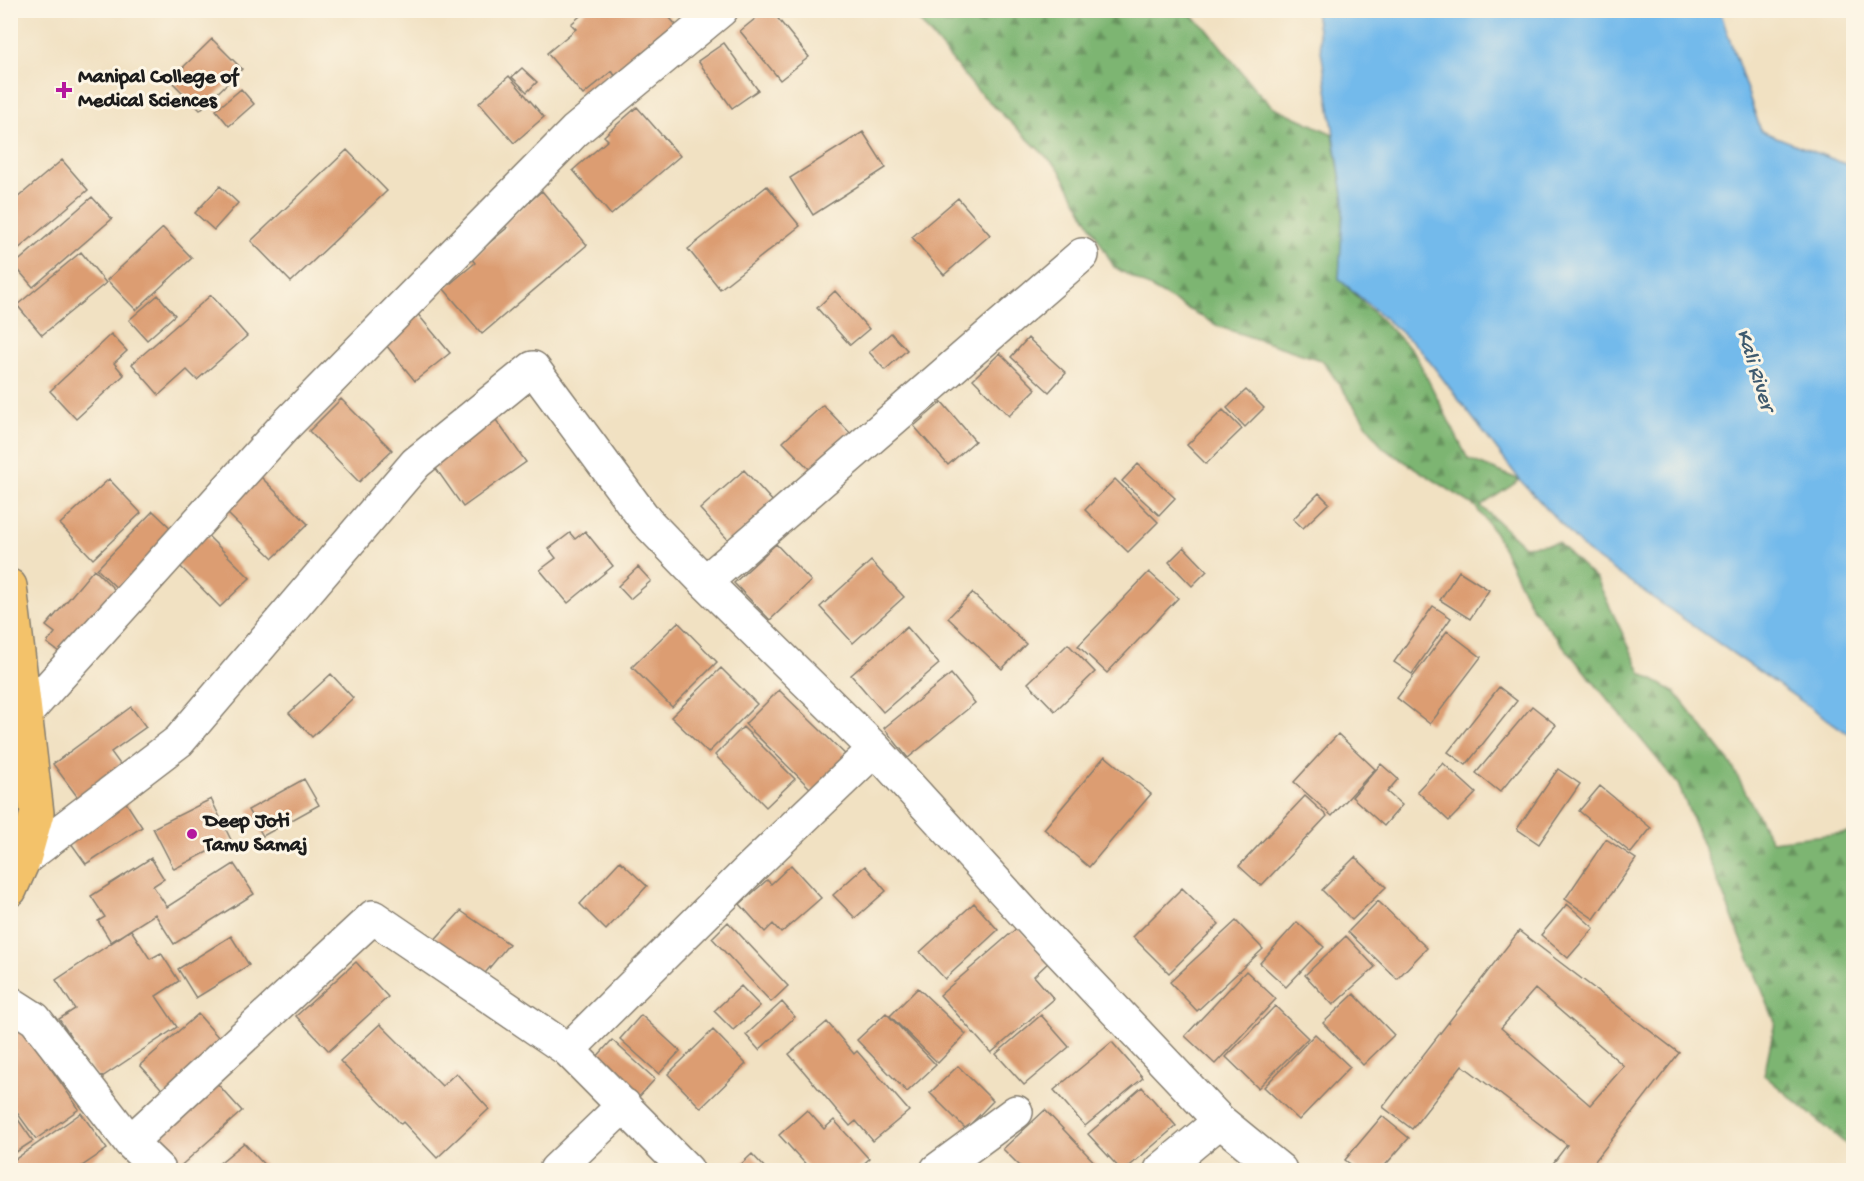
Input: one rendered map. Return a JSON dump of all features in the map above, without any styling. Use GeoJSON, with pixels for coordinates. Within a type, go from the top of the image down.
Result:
{"type":"FeatureCollection","features":[{"type":"Feature","properties":{"kind":"main road"},"geometry":{"type":"LineString","coordinates":[[10,586],[37,813],[24,859],[10,890]]}},
{"type":"Feature","properties":{"kind":"street"},"geometry":{"type":"LineString","coordinates":[[26,713],[283,428],[574,131],[721,10]]}},
{"type":"Feature","properties":{"kind":"street"},"geometry":{"type":"LineString","coordinates":[[705,582],[1082,255]]}},
{"type":"Feature","properties":{"kind":"street"},"geometry":{"type":"LineString","coordinates":[[24,859],[179,741],[416,463],[533,368],[646,521],[875,749],[1044,935],[1220,1121],[1280,1170]]}},
{"type":"Feature","properties":{"kind":"street"},"geometry":{"type":"LineString","coordinates":[[568,1050],[752,867],[875,749]]}},
{"type":"Feature","properties":{"kind":"street"},"geometry":{"type":"LineString","coordinates":[[130,1142],[373,917],[568,1050],[687,1170]]}},
{"type":"Feature","properties":{"kind":"street"},"geometry":{"type":"LineString","coordinates":[[10,1003],[35,1019],[130,1142],[159,1170]]}},
{"type":"Feature","properties":{"kind":"street"},"geometry":{"type":"LineString","coordinates":[[556,1170],[624,1105]]}},
{"type":"Feature","properties":{"kind":"street"},"geometry":{"type":"LineString","coordinates":[[937,1170],[1016,1112]]}},
{"type":"Feature","properties":{"kind":"street"},"geometry":{"type":"LineString","coordinates":[[1161,1170],[1220,1121]]}},
{"type":"Feature","properties":{"kind":"green space"},"geometry":{"type":"Polygon","coordinates":[[[911,11],[1186,11],[1207,29],[1255,89],[1272,106],[1333,134],[1344,200],[1339,279],[1414,352],[1468,459],[1520,480],[1481,506],[1524,546],[1558,543],[1597,580],[1642,674],[1675,692],[1731,764],[1771,841],[1853,832],[1853,1150],[1764,1075],[1775,1022],[1678,784],[1532,608],[1495,533],[1475,506],[1383,448],[1323,361],[1220,327],[1114,267],[1059,169],[974,87],[911,11]]]}},
{"type":"Feature","properties":{"kind":"water","name":"Kali River"},"geometry":{"type":"Polygon","coordinates":[[[1315,11],[1720,11],[1761,131],[1853,167],[1853,737],[1586,551],[1520,480],[1420,349],[1339,279],[1344,200],[1315,11]]]}},
{"type":"Feature","properties":{"kind":"building"},"geometry":{"type":"Polygon","coordinates":[[[587,10],[663,10],[676,25],[615,76],[612,71],[583,95],[547,53],[576,29],[571,24],[587,10]]]}},
{"type":"Feature","properties":{"kind":"building"},"geometry":{"type":"Polygon","coordinates":[[[766,10],[771,10],[809,57],[780,80],[740,31],[766,10]]]}},
{"type":"Feature","properties":{"kind":"building"},"geometry":{"type":"Polygon","coordinates":[[[212,39],[242,69],[200,110],[170,80],[212,39]]]}},
{"type":"Feature","properties":{"kind":"building"},"geometry":{"type":"Polygon","coordinates":[[[724,43],[758,90],[732,108],[698,61],[724,43]]]}},
{"type":"Feature","properties":{"kind":"building"},"geometry":{"type":"Polygon","coordinates":[[[522,68],[537,82],[527,92],[512,77],[522,68]]]}},
{"type":"Feature","properties":{"kind":"building"},"geometry":{"type":"Polygon","coordinates":[[[509,76],[544,117],[514,143],[479,103],[509,76]]]}},
{"type":"Feature","properties":{"kind":"building"},"geometry":{"type":"Polygon","coordinates":[[[241,89],[254,104],[229,126],[216,110],[241,89]]]}},
{"type":"Feature","properties":{"kind":"building"},"geometry":{"type":"Polygon","coordinates":[[[637,107],[680,156],[611,215],[573,170],[608,140],[604,136],[637,107]]]}},
{"type":"Feature","properties":{"kind":"building"},"geometry":{"type":"Polygon","coordinates":[[[863,132],[886,168],[813,215],[790,178],[863,132]]]}},
{"type":"Feature","properties":{"kind":"building"},"geometry":{"type":"Polygon","coordinates":[[[347,150],[387,191],[291,282],[251,241],[347,150]]]}},
{"type":"Feature","properties":{"kind":"building"},"geometry":{"type":"Polygon","coordinates":[[[62,160],[88,190],[17,250],[10,242],[10,204],[62,160]]]}},
{"type":"Feature","properties":{"kind":"building"},"geometry":{"type":"Polygon","coordinates":[[[220,186],[238,203],[214,230],[195,213],[220,186]]]}},
{"type":"Feature","properties":{"kind":"building"},"geometry":{"type":"Polygon","coordinates":[[[767,186],[800,226],[720,289],[688,249],[767,186]]]}},
{"type":"Feature","properties":{"kind":"building"},"geometry":{"type":"Polygon","coordinates":[[[542,191],[587,245],[482,334],[444,289],[475,263],[471,258],[507,228],[503,224],[542,191]]]}},
{"type":"Feature","properties":{"kind":"building"},"geometry":{"type":"Polygon","coordinates":[[[92,197],[112,219],[33,287],[14,265],[92,197]]]}},
{"type":"Feature","properties":{"kind":"building"},"geometry":{"type":"Polygon","coordinates":[[[958,198],[990,235],[944,275],[912,237],[958,198]]]}},
{"type":"Feature","properties":{"kind":"building"},"geometry":{"type":"Polygon","coordinates":[[[163,228],[192,258],[136,310],[107,280],[163,228]]]}},
{"type":"Feature","properties":{"kind":"building"},"geometry":{"type":"Polygon","coordinates":[[[81,252],[106,283],[42,335],[17,305],[81,252]]]}},
{"type":"Feature","properties":{"kind":"building"},"geometry":{"type":"Polygon","coordinates":[[[835,291],[869,329],[850,345],[817,308],[835,291]]]}},
{"type":"Feature","properties":{"kind":"building"},"geometry":{"type":"Polygon","coordinates":[[[158,295],[175,315],[147,340],[129,320],[158,295]]]}},
{"type":"Feature","properties":{"kind":"building"},"geometry":{"type":"Polygon","coordinates":[[[211,295],[247,336],[197,380],[187,370],[159,395],[132,364],[211,295]]]}},
{"type":"Feature","properties":{"kind":"building"},"geometry":{"type":"Polygon","coordinates":[[[416,312],[450,353],[415,381],[382,340],[416,312]]]}},
{"type":"Feature","properties":{"kind":"building"},"geometry":{"type":"Polygon","coordinates":[[[891,333],[907,350],[885,370],[869,352],[891,333]]]}},
{"type":"Feature","properties":{"kind":"building"},"geometry":{"type":"Polygon","coordinates":[[[111,334],[127,351],[114,363],[124,375],[76,419],[50,391],[111,334]]]}},
{"type":"Feature","properties":{"kind":"building"},"geometry":{"type":"Polygon","coordinates":[[[1028,338],[1066,373],[1049,392],[1011,357],[1028,338]]]}},
{"type":"Feature","properties":{"kind":"building"},"geometry":{"type":"Polygon","coordinates":[[[1000,353],[1036,389],[1009,416],[973,379],[1000,353]]]}},
{"type":"Feature","properties":{"kind":"building"},"geometry":{"type":"Polygon","coordinates":[[[1246,390],[1264,408],[1245,427],[1227,408],[1246,390]]]}},
{"type":"Feature","properties":{"kind":"building"},"geometry":{"type":"Polygon","coordinates":[[[341,399],[392,450],[359,482],[309,431],[341,399]]]}},
{"type":"Feature","properties":{"kind":"building"},"geometry":{"type":"Polygon","coordinates":[[[942,402],[975,441],[948,465],[914,426],[942,402]]]}},
{"type":"Feature","properties":{"kind":"building"},"geometry":{"type":"Polygon","coordinates":[[[823,405],[855,438],[816,476],[783,442],[823,405]]]}},
{"type":"Feature","properties":{"kind":"building"},"geometry":{"type":"Polygon","coordinates":[[[1223,410],[1242,429],[1206,464],[1187,445],[1223,410]]]}},
{"type":"Feature","properties":{"kind":"building"},"geometry":{"type":"Polygon","coordinates":[[[491,413],[526,462],[463,507],[432,463],[491,413]]]}},
{"type":"Feature","properties":{"kind":"building"},"geometry":{"type":"Polygon","coordinates":[[[1138,464],[1175,498],[1159,515],[1122,481],[1138,464]]]}},
{"type":"Feature","properties":{"kind":"building"},"geometry":{"type":"Polygon","coordinates":[[[744,470],[775,504],[731,543],[700,509],[744,470]]]}},
{"type":"Feature","properties":{"kind":"building"},"geometry":{"type":"Polygon","coordinates":[[[260,476],[308,524],[273,558],[225,511],[260,476]]]}},
{"type":"Feature","properties":{"kind":"building"},"geometry":{"type":"Polygon","coordinates":[[[109,479],[141,513],[93,559],[60,524],[109,479]]]}},
{"type":"Feature","properties":{"kind":"building"},"geometry":{"type":"Polygon","coordinates":[[[1115,479],[1158,522],[1128,552],[1085,510],[1115,479]]]}},
{"type":"Feature","properties":{"kind":"building"},"geometry":{"type":"Polygon","coordinates":[[[1319,493],[1329,503],[1303,528],[1293,519],[1319,493]]]}},
{"type":"Feature","properties":{"kind":"building"},"geometry":{"type":"Polygon","coordinates":[[[153,511],[179,536],[123,594],[97,569],[153,511]]]}},
{"type":"Feature","properties":{"kind":"building"},"geometry":{"type":"Polygon","coordinates":[[[585,531],[613,566],[568,603],[540,570],[556,558],[549,549],[570,533],[575,539],[585,531]]]}},
{"type":"Feature","properties":{"kind":"building"},"geometry":{"type":"Polygon","coordinates":[[[206,534],[250,578],[220,607],[177,563],[206,534]]]}},
{"type":"Feature","properties":{"kind":"building"},"geometry":{"type":"Polygon","coordinates":[[[776,544],[811,581],[770,620],[734,583],[776,544]]]}},
{"type":"Feature","properties":{"kind":"building"},"geometry":{"type":"Polygon","coordinates":[[[1184,547],[1207,571],[1192,586],[1169,562],[1184,547]]]}},
{"type":"Feature","properties":{"kind":"building"},"geometry":{"type":"Polygon","coordinates":[[[871,561],[904,597],[853,643],[820,607],[871,561]]]}},
{"type":"Feature","properties":{"kind":"building"},"geometry":{"type":"Polygon","coordinates":[[[638,567],[651,581],[630,599],[618,586],[638,567]]]}},
{"type":"Feature","properties":{"kind":"building"},"geometry":{"type":"Polygon","coordinates":[[[94,569],[120,595],[67,658],[47,643],[55,633],[46,626],[94,569]]]}},
{"type":"Feature","properties":{"kind":"building"},"geometry":{"type":"Polygon","coordinates":[[[1459,571],[1489,590],[1470,619],[1440,600],[1459,571]]]}},
{"type":"Feature","properties":{"kind":"building"},"geometry":{"type":"Polygon","coordinates":[[[1149,572],[1178,598],[1107,673],[1078,646],[1149,572]]]}},
{"type":"Feature","properties":{"kind":"building"},"geometry":{"type":"Polygon","coordinates":[[[972,593],[1026,644],[1002,669],[948,618],[972,593]]]}},
{"type":"Feature","properties":{"kind":"building"},"geometry":{"type":"Polygon","coordinates":[[[1433,606],[1451,618],[1412,674],[1394,662],[1433,606]]]}},
{"type":"Feature","properties":{"kind":"building"},"geometry":{"type":"Polygon","coordinates":[[[678,622],[717,662],[672,707],[632,667],[678,622]]]}},
{"type":"Feature","properties":{"kind":"building"},"geometry":{"type":"Polygon","coordinates":[[[907,627],[939,664],[883,712],[851,675],[907,627]]]}},
{"type":"Feature","properties":{"kind":"building"},"geometry":{"type":"Polygon","coordinates":[[[1447,631],[1481,657],[1430,724],[1397,698],[1447,631]]]}},
{"type":"Feature","properties":{"kind":"building"},"geometry":{"type":"Polygon","coordinates":[[[1068,644],[1095,672],[1055,711],[1028,683],[1068,644]]]}},
{"type":"Feature","properties":{"kind":"building"},"geometry":{"type":"Polygon","coordinates":[[[721,668],[757,704],[708,753],[671,717],[721,668]]]}},
{"type":"Feature","properties":{"kind":"building"},"geometry":{"type":"Polygon","coordinates":[[[331,674],[353,698],[312,737],[289,713],[331,674]]]}},
{"type":"Feature","properties":{"kind":"building"},"geometry":{"type":"Polygon","coordinates":[[[951,674],[975,703],[908,758],[884,728],[951,674]]]}},
{"type":"Feature","properties":{"kind":"building"},"geometry":{"type":"Polygon","coordinates":[[[1499,687],[1517,701],[1466,765],[1448,752],[1499,687]]]}},
{"type":"Feature","properties":{"kind":"building"},"geometry":{"type":"Polygon","coordinates":[[[779,690],[851,760],[817,795],[745,724],[779,690]]]}},
{"type":"Feature","properties":{"kind":"building"},"geometry":{"type":"Polygon","coordinates":[[[1532,706],[1556,725],[1500,792],[1476,773],[1532,706]]]}},
{"type":"Feature","properties":{"kind":"building"},"geometry":{"type":"Polygon","coordinates":[[[131,707],[146,727],[111,752],[122,767],[79,799],[53,764],[131,707]]]}},
{"type":"Feature","properties":{"kind":"building"},"geometry":{"type":"Polygon","coordinates":[[[743,727],[795,779],[766,807],[715,755],[743,727]]]}},
{"type":"Feature","properties":{"kind":"building"},"geometry":{"type":"Polygon","coordinates":[[[1338,734],[1375,769],[1332,816],[1294,782],[1338,734]]]}},
{"type":"Feature","properties":{"kind":"building"},"geometry":{"type":"Polygon","coordinates":[[[1105,756],[1151,794],[1089,867],[1044,829],[1105,756]]]}},
{"type":"Feature","properties":{"kind":"building"},"geometry":{"type":"Polygon","coordinates":[[[1443,763],[1476,793],[1449,821],[1417,791],[1443,763]]]}},
{"type":"Feature","properties":{"kind":"building"},"geometry":{"type":"Polygon","coordinates":[[[1381,764],[1398,779],[1387,792],[1402,805],[1384,826],[1352,797],[1381,764]]]}},
{"type":"Feature","properties":{"kind":"building"},"geometry":{"type":"Polygon","coordinates":[[[1558,769],[1580,784],[1539,844],[1517,829],[1558,769]]]}},
{"type":"Feature","properties":{"kind":"building"},"geometry":{"type":"Polygon","coordinates":[[[304,779],[319,805],[263,836],[248,810],[304,779]]]}},
{"type":"Feature","properties":{"kind":"building"},"geometry":{"type":"Polygon","coordinates":[[[1600,786],[1651,828],[1631,853],[1579,811],[1600,786]]]}},
{"type":"Feature","properties":{"kind":"building"},"geometry":{"type":"Polygon","coordinates":[[[1305,796],[1327,816],[1261,886],[1239,866],[1305,796]]]}},
{"type":"Feature","properties":{"kind":"building","name":"Deep Joti Tamu Samaj"},"geometry":{"type":"Polygon","coordinates":[[[211,799],[231,840],[174,869],[153,828],[211,799]]]}},
{"type":"Feature","properties":{"kind":"building"},"geometry":{"type":"Polygon","coordinates":[[[125,801],[142,827],[86,864],[68,839],[125,801]]]}},
{"type":"Feature","properties":{"kind":"building"},"geometry":{"type":"Polygon","coordinates":[[[1606,839],[1636,859],[1594,919],[1565,899],[1606,839]]]}},
{"type":"Feature","properties":{"kind":"building"},"geometry":{"type":"Polygon","coordinates":[[[1355,857],[1386,887],[1352,920],[1322,890],[1355,857]]]}},
{"type":"Feature","properties":{"kind":"building"},"geometry":{"type":"Polygon","coordinates":[[[151,858],[164,879],[153,886],[167,907],[234,864],[254,894],[174,944],[155,914],[111,942],[98,921],[105,917],[91,896],[151,858]]]}},
{"type":"Feature","properties":{"kind":"building"},"geometry":{"type":"Polygon","coordinates":[[[620,861],[647,886],[606,930],[580,904],[620,861]]]}},
{"type":"Feature","properties":{"kind":"building"},"geometry":{"type":"Polygon","coordinates":[[[791,865],[821,898],[781,933],[773,924],[765,932],[740,904],[767,880],[771,884],[791,865]]]}},
{"type":"Feature","properties":{"kind":"building"},"geometry":{"type":"Polygon","coordinates":[[[865,866],[886,891],[855,918],[833,895],[865,866]]]}},
{"type":"Feature","properties":{"kind":"building"},"geometry":{"type":"Polygon","coordinates":[[[1182,888],[1219,924],[1169,973],[1133,937],[1182,888]]]}},
{"type":"Feature","properties":{"kind":"building"},"geometry":{"type":"Polygon","coordinates":[[[1378,901],[1427,948],[1397,979],[1348,932],[1378,901]]]}},
{"type":"Feature","properties":{"kind":"building"},"geometry":{"type":"Polygon","coordinates":[[[974,903],[998,930],[945,979],[920,952],[974,903]]]}},
{"type":"Feature","properties":{"kind":"building"},"geometry":{"type":"Polygon","coordinates":[[[1567,904],[1594,928],[1568,958],[1541,935],[1567,904]]]}},
{"type":"Feature","properties":{"kind":"building"},"geometry":{"type":"Polygon","coordinates":[[[461,911],[509,944],[477,983],[430,945],[461,911]]]}},
{"type":"Feature","properties":{"kind":"building"},"geometry":{"type":"Polygon","coordinates":[[[1236,921],[1263,949],[1197,1011],[1170,982],[1236,921]]]}},
{"type":"Feature","properties":{"kind":"building"},"geometry":{"type":"Polygon","coordinates":[[[728,922],[788,986],[771,1002],[712,938],[728,922]]]}},
{"type":"Feature","properties":{"kind":"building"},"geometry":{"type":"Polygon","coordinates":[[[1297,922],[1324,947],[1286,987],[1260,963],[1297,922]]]}},
{"type":"Feature","properties":{"kind":"building"},"geometry":{"type":"Polygon","coordinates":[[[1018,927],[1049,962],[1034,976],[1054,999],[991,1053],[940,995],[1018,927]]]}},
{"type":"Feature","properties":{"kind":"building"},"geometry":{"type":"Polygon","coordinates":[[[131,930],[150,959],[161,953],[179,981],[156,996],[177,1027],[99,1079],[59,1019],[75,1009],[56,980],[131,930]]]}},
{"type":"Feature","properties":{"kind":"building"},"geometry":{"type":"Polygon","coordinates":[[[1519,931],[1679,1053],[1588,1170],[1548,1170],[1567,1145],[1462,1065],[1412,1129],[1383,1107],[1519,931]],[[1535,989],[1501,1028],[1590,1105],[1624,1066],[1535,989]]]}},
{"type":"Feature","properties":{"kind":"building"},"geometry":{"type":"Polygon","coordinates":[[[231,936],[249,965],[196,998],[178,969],[231,936]]]}},
{"type":"Feature","properties":{"kind":"building"},"geometry":{"type":"Polygon","coordinates":[[[1346,936],[1375,967],[1333,1005],[1305,975],[1346,936]]]}},
{"type":"Feature","properties":{"kind":"building"},"geometry":{"type":"Polygon","coordinates":[[[356,962],[388,997],[329,1051],[296,1016],[356,962]]]}},
{"type":"Feature","properties":{"kind":"building"},"geometry":{"type":"Polygon","coordinates":[[[1246,971],[1276,999],[1215,1064],[1185,1036],[1246,971]]]}},
{"type":"Feature","properties":{"kind":"building"},"geometry":{"type":"Polygon","coordinates":[[[741,986],[760,1006],[733,1030],[714,1011],[741,986]]]}},
{"type":"Feature","properties":{"kind":"building"},"geometry":{"type":"Polygon","coordinates":[[[918,988],[966,1034],[938,1063],[890,1016],[918,988]]]}},
{"type":"Feature","properties":{"kind":"building"},"geometry":{"type":"Polygon","coordinates":[[[1354,994],[1394,1035],[1363,1065],[1323,1023],[1354,994]]]}},
{"type":"Feature","properties":{"kind":"building"},"geometry":{"type":"Polygon","coordinates":[[[782,1002],[795,1017],[759,1050],[746,1035],[782,1002]]]}},
{"type":"Feature","properties":{"kind":"building"},"geometry":{"type":"Polygon","coordinates":[[[1275,1006],[1308,1038],[1258,1088],[1226,1057],[1275,1006]]]}},
{"type":"Feature","properties":{"kind":"building"},"geometry":{"type":"Polygon","coordinates":[[[886,1013],[936,1065],[907,1092],[857,1040],[886,1013]]]}},
{"type":"Feature","properties":{"kind":"building"},"geometry":{"type":"Polygon","coordinates":[[[198,1014],[226,1046],[169,1097],[140,1065],[198,1014]]]}},
{"type":"Feature","properties":{"kind":"building"},"geometry":{"type":"Polygon","coordinates":[[[641,1015],[680,1051],[659,1074],[620,1039],[641,1015]]]}},
{"type":"Feature","properties":{"kind":"building"},"geometry":{"type":"Polygon","coordinates":[[[1041,1015],[1069,1047],[1024,1085],[996,1054],[1041,1015]]]}},
{"type":"Feature","properties":{"kind":"building"},"geometry":{"type":"Polygon","coordinates":[[[18,1021],[79,1109],[36,1139],[10,1103],[10,1027],[18,1021]]]}},
{"type":"Feature","properties":{"kind":"building"},"geometry":{"type":"Polygon","coordinates":[[[827,1022],[854,1054],[857,1051],[909,1111],[873,1141],[856,1121],[850,1126],[789,1054],[827,1022]]]}},
{"type":"Feature","properties":{"kind":"building"},"geometry":{"type":"Polygon","coordinates":[[[380,1024],[442,1086],[456,1073],[489,1109],[437,1158],[340,1061],[380,1024]]]}},
{"type":"Feature","properties":{"kind":"building"},"geometry":{"type":"Polygon","coordinates":[[[713,1030],[746,1064],[701,1108],[668,1074],[713,1030]]]}},
{"type":"Feature","properties":{"kind":"building"},"geometry":{"type":"Polygon","coordinates":[[[1315,1034],[1350,1067],[1299,1120],[1264,1087],[1315,1034]]]}},
{"type":"Feature","properties":{"kind":"building"},"geometry":{"type":"Polygon","coordinates":[[[612,1040],[655,1079],[638,1098],[595,1059],[612,1040]]]}},
{"type":"Feature","properties":{"kind":"building"},"geometry":{"type":"Polygon","coordinates":[[[1112,1042],[1143,1078],[1085,1126],[1054,1090],[1112,1042]]]}},
{"type":"Feature","properties":{"kind":"building"},"geometry":{"type":"Polygon","coordinates":[[[958,1066],[993,1101],[966,1129],[930,1093],[958,1066]]]}},
{"type":"Feature","properties":{"kind":"building"},"geometry":{"type":"Polygon","coordinates":[[[213,1079],[242,1111],[176,1170],[147,1140],[213,1079]]]}},
{"type":"Feature","properties":{"kind":"building"},"geometry":{"type":"Polygon","coordinates":[[[1142,1087],[1176,1126],[1125,1170],[1121,1170],[1088,1134],[1142,1087]]]}},
{"type":"Feature","properties":{"kind":"building"},"geometry":{"type":"Polygon","coordinates":[[[10,1108],[33,1141],[10,1156],[10,1108]]]}},
{"type":"Feature","properties":{"kind":"building"},"geometry":{"type":"Polygon","coordinates":[[[807,1110],[824,1129],[834,1120],[869,1159],[857,1170],[811,1170],[779,1135],[807,1110]]]}},
{"type":"Feature","properties":{"kind":"building"},"geometry":{"type":"Polygon","coordinates":[[[1045,1110],[1101,1169],[1024,1170],[1003,1149],[1045,1110]]]}},
{"type":"Feature","properties":{"kind":"building"},"geometry":{"type":"Polygon","coordinates":[[[81,1113],[107,1149],[76,1170],[10,1170],[10,1163],[81,1113]]]}},
{"type":"Feature","properties":{"kind":"building"},"geometry":{"type":"Polygon","coordinates":[[[1382,1116],[1409,1138],[1381,1170],[1358,1170],[1345,1160],[1382,1116]]]}},
{"type":"Feature","properties":{"kind":"building"},"geometry":{"type":"Polygon","coordinates":[[[244,1143],[269,1170],[211,1170],[244,1143]]]}},
{"type":"Feature","properties":{"kind":"building"},"geometry":{"type":"Polygon","coordinates":[[[752,1154],[767,1170],[735,1170],[752,1154]]]}},
{"type":"Feature","properties":{"kind":"place","name":"Manipal College of Medical Sciences"},"geometry":{"type":"Point","coordinates":[64,90]}},
{"type":"Feature","properties":{"kind":"place","name":"Deep Joti Tamu Samaj"},"geometry":{"type":"Point","coordinates":[192,834]}}]}
